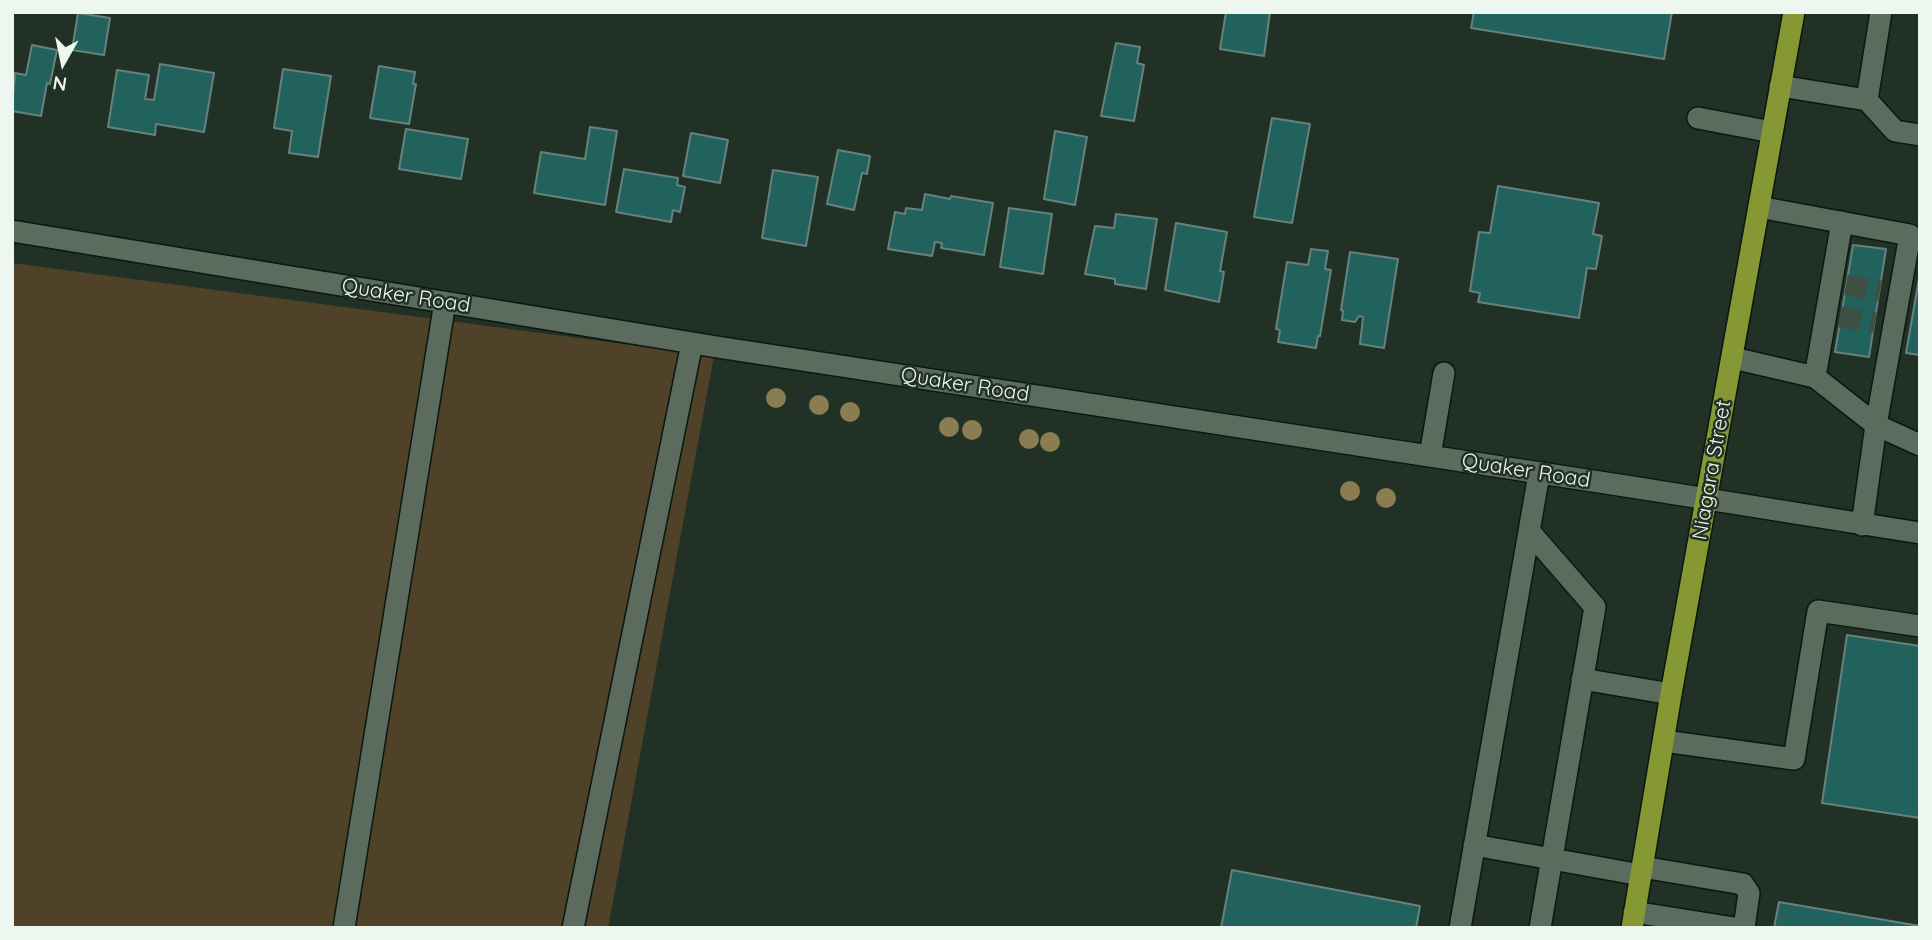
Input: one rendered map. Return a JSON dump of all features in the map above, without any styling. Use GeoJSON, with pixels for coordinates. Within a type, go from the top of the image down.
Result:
{"type":"FeatureCollection","features":[{"type":"Feature","properties":{"kind":"main road","name":"Niagara Street"},"geometry":{"type":"LineString","coordinates":[[1633,920],[1794,12]]}},
{"type":"Feature","properties":{"kind":"street"},"geometry":{"type":"LineString","coordinates":[[1867,100],[1881,12]]}},
{"type":"Feature","properties":{"kind":"street"},"geometry":{"type":"LineString","coordinates":[[1780,86],[1867,100],[1895,131],[1920,135]]}},
{"type":"Feature","properties":{"kind":"street"},"geometry":{"type":"LineString","coordinates":[[1698,118],[1772,132]]}},
{"type":"Feature","properties":{"kind":"street"},"geometry":{"type":"LineString","coordinates":[[1759,207],[1910,235],[1889,292],[1863,525]]}},
{"type":"Feature","properties":{"kind":"street"},"geometry":{"type":"LineString","coordinates":[[1815,377],[1833,316],[1839,284],[1842,222]]}},
{"type":"Feature","properties":{"kind":"street","name":"Quaker Road"},"geometry":{"type":"LineString","coordinates":[[12,231],[692,343],[1920,533]]}},
{"type":"Feature","properties":{"kind":"street"},"geometry":{"type":"LineString","coordinates":[[344,928],[445,302]]}},
{"type":"Feature","properties":{"kind":"street"},"geometry":{"type":"LineString","coordinates":[[573,928],[692,343]]}},
{"type":"Feature","properties":{"kind":"street"},"geometry":{"type":"LineString","coordinates":[[1732,358],[1815,377],[1876,425],[1920,444]]}},
{"type":"Feature","properties":{"kind":"street"},"geometry":{"type":"LineString","coordinates":[[1430,456],[1444,373]]}},
{"type":"Feature","properties":{"kind":"street"},"geometry":{"type":"LineString","coordinates":[[1460,928],[1539,474]]}},
{"type":"Feature","properties":{"kind":"street"},"geometry":{"type":"LineString","coordinates":[[1529,531],[1594,607],[1540,928]]}},
{"type":"Feature","properties":{"kind":"street"},"geometry":{"type":"LineString","coordinates":[[1664,741],[1794,759],[1818,611],[1920,626]]}},
{"type":"Feature","properties":{"kind":"street"},"geometry":{"type":"LineString","coordinates":[[1582,679],[1671,694]]}},
{"type":"Feature","properties":{"kind":"street"},"geometry":{"type":"LineString","coordinates":[[1474,845],[1743,884],[1749,893],[1744,928]]}},
{"type":"Feature","properties":{"kind":"street"},"geometry":{"type":"LineString","coordinates":[[1633,920],[1734,928]]}},
{"type":"Feature","properties":{"kind":"shaded area"},"geometry":{"type":"Polygon","coordinates":[[[12,263],[714,356],[608,928],[12,928],[12,263]]]}},
{"type":"Feature","properties":{"kind":"building"},"geometry":{"type":"Polygon","coordinates":[[[1226,12],[1270,12],[1264,56],[1220,49],[1226,12]]]}},
{"type":"Feature","properties":{"kind":"building"},"geometry":{"type":"Polygon","coordinates":[[[1474,12],[1672,12],[1664,59],[1471,28],[1474,12]]]}},
{"type":"Feature","properties":{"kind":"building"},"geometry":{"type":"Polygon","coordinates":[[[78,13],[110,18],[104,55],[72,50],[78,13]]]}},
{"type":"Feature","properties":{"kind":"building"},"geometry":{"type":"Polygon","coordinates":[[[1116,43],[1140,47],[1137,63],[1144,65],[1134,121],[1101,116],[1116,43]]]}},
{"type":"Feature","properties":{"kind":"building"},"geometry":{"type":"Polygon","coordinates":[[[32,45],[57,50],[41,116],[12,111],[15,73],[26,75],[32,45]]]}},
{"type":"Feature","properties":{"kind":"building"},"geometry":{"type":"Polygon","coordinates":[[[160,64],[214,73],[204,132],[156,124],[155,135],[108,127],[117,70],[149,75],[145,99],[154,100],[160,64]]]}},
{"type":"Feature","properties":{"kind":"building"},"geometry":{"type":"Polygon","coordinates":[[[379,66],[415,72],[413,84],[416,84],[409,124],[370,118],[379,66]]]}},
{"type":"Feature","properties":{"kind":"building"},"geometry":{"type":"Polygon","coordinates":[[[283,69],[331,76],[318,157],[289,153],[292,131],[274,128],[283,69]]]}},
{"type":"Feature","properties":{"kind":"building"},"geometry":{"type":"Polygon","coordinates":[[[1272,118],[1310,124],[1292,223],[1254,217],[1272,118]]]}},
{"type":"Feature","properties":{"kind":"building"},"geometry":{"type":"Polygon","coordinates":[[[590,127],[617,131],[605,205],[534,193],[541,152],[585,159],[590,127]]]}},
{"type":"Feature","properties":{"kind":"building"},"geometry":{"type":"Polygon","coordinates":[[[406,129],[468,139],[461,179],[399,169],[406,129]]]}},
{"type":"Feature","properties":{"kind":"building"},"geometry":{"type":"Polygon","coordinates":[[[1055,131],[1087,137],[1075,205],[1044,199],[1055,131]]]}},
{"type":"Feature","properties":{"kind":"building"},"geometry":{"type":"Polygon","coordinates":[[[691,133],[728,140],[720,183],[683,176],[691,133]]]}},
{"type":"Feature","properties":{"kind":"building"},"geometry":{"type":"Polygon","coordinates":[[[838,150],[870,156],[867,174],[862,173],[854,210],[827,204],[838,150]]]}},
{"type":"Feature","properties":{"kind":"building"},"geometry":{"type":"Polygon","coordinates":[[[624,169],[678,178],[677,185],[685,187],[680,212],[673,210],[671,222],[616,212],[624,169]]]}},
{"type":"Feature","properties":{"kind":"building"},"geometry":{"type":"Polygon","coordinates":[[[773,170],[818,177],[806,246],[762,238],[773,170]]]}},
{"type":"Feature","properties":{"kind":"building"},"geometry":{"type":"Polygon","coordinates":[[[1498,186],[1599,203],[1593,234],[1602,236],[1596,269],[1587,268],[1579,318],[1478,302],[1480,293],[1470,291],[1479,232],[1490,233],[1498,186]]]}},
{"type":"Feature","properties":{"kind":"building"},"geometry":{"type":"Polygon","coordinates":[[[925,194],[993,203],[984,255],[941,248],[942,243],[935,242],[932,256],[888,249],[895,212],[905,214],[906,208],[922,210],[925,194]]]}},
{"type":"Feature","properties":{"kind":"building"},"geometry":{"type":"Polygon","coordinates":[[[1009,208],[1052,214],[1043,274],[1000,267],[1009,208]]]}},
{"type":"Feature","properties":{"kind":"building"},"geometry":{"type":"Polygon","coordinates":[[[1116,214],[1157,219],[1146,289],[1115,284],[1115,279],[1085,274],[1095,226],[1114,228],[1116,214]]]}},
{"type":"Feature","properties":{"kind":"building"},"geometry":{"type":"Polygon","coordinates":[[[1176,223],[1227,232],[1220,271],[1224,272],[1219,302],[1165,290],[1176,223]]]}},
{"type":"Feature","properties":{"kind":"building"},"geometry":{"type":"Polygon","coordinates":[[[1853,245],[1886,249],[1869,357],[1835,352],[1853,245]]]}},
{"type":"Feature","properties":{"kind":"building"},"geometry":{"type":"Polygon","coordinates":[[[1311,249],[1328,251],[1325,269],[1331,270],[1316,348],[1278,342],[1280,330],[1276,329],[1287,262],[1308,265],[1311,249]]]}},
{"type":"Feature","properties":{"kind":"building"},"geometry":{"type":"Polygon","coordinates":[[[1350,252],[1398,259],[1384,348],[1360,344],[1363,317],[1359,316],[1355,322],[1342,320],[1341,310],[1350,252]]]}},
{"type":"Feature","properties":{"kind":"building"},"geometry":{"type":"Polygon","coordinates":[[[1920,273],[1920,355],[1906,353],[1920,273]]]}},
{"type":"Feature","properties":{"kind":"building"},"geometry":{"type":"Polygon","coordinates":[[[1847,635],[1920,646],[1920,818],[1822,803],[1847,635]]]}},
{"type":"Feature","properties":{"kind":"building"},"geometry":{"type":"Polygon","coordinates":[[[1232,870],[1420,906],[1416,928],[1221,928],[1232,870]]]}},
{"type":"Feature","properties":{"kind":"building"},"geometry":{"type":"Polygon","coordinates":[[[1779,902],[1920,926],[1920,928],[1774,928],[1779,902]]]}},
{"type":"Feature","properties":{"kind":"tunnel"},"geometry":{"type":"LineString","coordinates":[[1846,285],[1880,291]]}},
{"type":"Feature","properties":{"kind":"tunnel"},"geometry":{"type":"LineString","coordinates":[[1840,317],[1875,323]]}}]}
